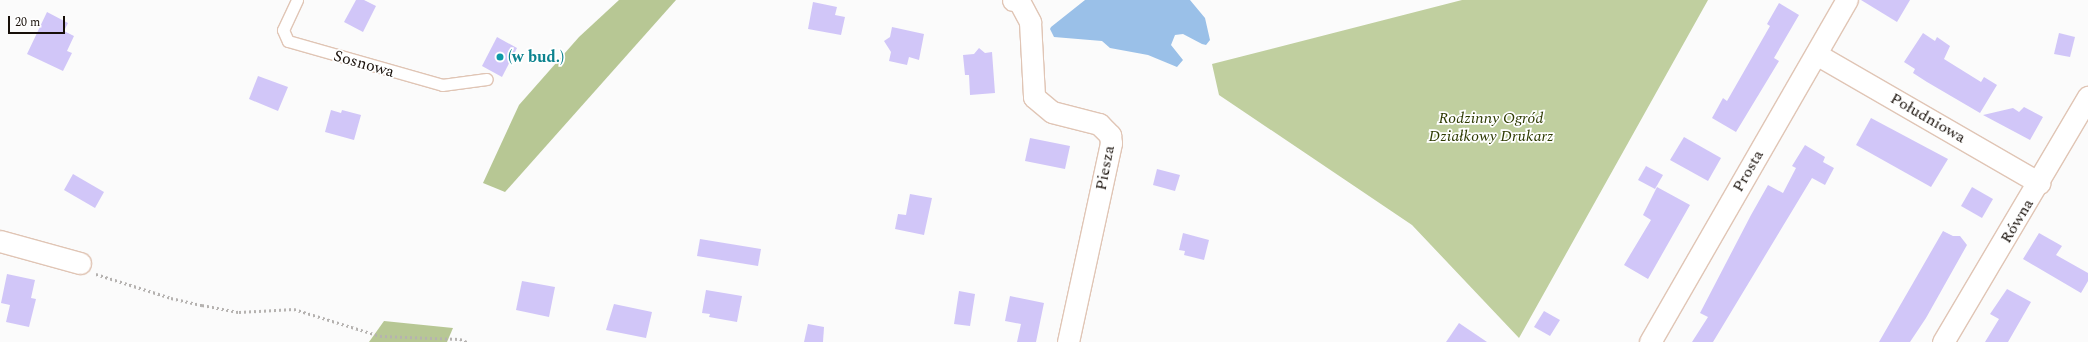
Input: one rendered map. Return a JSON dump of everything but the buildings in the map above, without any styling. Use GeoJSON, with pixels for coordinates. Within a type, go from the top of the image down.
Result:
{"type":"FeatureCollection","features":[{"type":"Feature","properties":{"kind":"street","name":"Piesza"},"geometry":{"type":"LineString","coordinates":[[1013,0],[1018,1],[1030,22],[1034,97],[1052,112],[1100,124],[1110,135],[1111,143],[1068,342]]}},
{"type":"Feature","properties":{"kind":"street","name":"Prosta"},"geometry":{"type":"LineString","coordinates":[[1650,342],[1847,0]]}},
{"type":"Feature","properties":{"kind":"street","name":"Południowa"},"geometry":{"type":"LineString","coordinates":[[1816,54],[2040,183]]}},
{"type":"Feature","properties":{"kind":"street","name":"Równa"},"geometry":{"type":"LineString","coordinates":[[1943,342],[2040,183],[2088,98]]}},
{"type":"Feature","properties":{"kind":"street"},"geometry":{"type":"LineString","coordinates":[[0,241],[80,263]]}},
{"type":"Feature","properties":{"kind":"lane","name":"Sosnowa"},"geometry":{"type":"LineString","coordinates":[[297,0],[283,30],[288,41],[442,85],[486,79]]}},
{"type":"Feature","properties":{"kind":"path"},"geometry":{"type":"LineString","coordinates":[[80,263],[101,277],[202,305],[239,312],[294,310],[380,336],[460,339],[467,342]]}},
{"type":"Feature","properties":{"kind":"green space"},"geometry":{"type":"Polygon","coordinates":[[[619,0],[676,0],[505,192],[483,183],[519,105],[579,37],[619,0]]]}},
{"type":"Feature","properties":{"kind":"green space","name":"Rodzinny Ogród Działkowy Drukarz"},"geometry":{"type":"Polygon","coordinates":[[[1462,0],[1708,0],[1519,338],[1412,225],[1219,95],[1212,64],[1462,0]]]}},
{"type":"Feature","properties":{"kind":"green space"},"geometry":{"type":"Polygon","coordinates":[[[384,321],[453,328],[447,342],[369,342],[384,321]]]}},
{"type":"Feature","properties":{"kind":"water"},"geometry":{"type":"Polygon","coordinates":[[[1085,0],[1190,0],[1205,18],[1210,40],[1206,45],[1183,34],[1175,35],[1171,45],[1183,60],[1177,67],[1148,55],[1110,48],[1102,41],[1054,37],[1050,29],[1051,27],[1085,0]]]}},
{"type":"Feature","properties":{"kind":"place","name":"(w bud.)"},"geometry":{"type":"Point","coordinates":[500,57]}}]}
